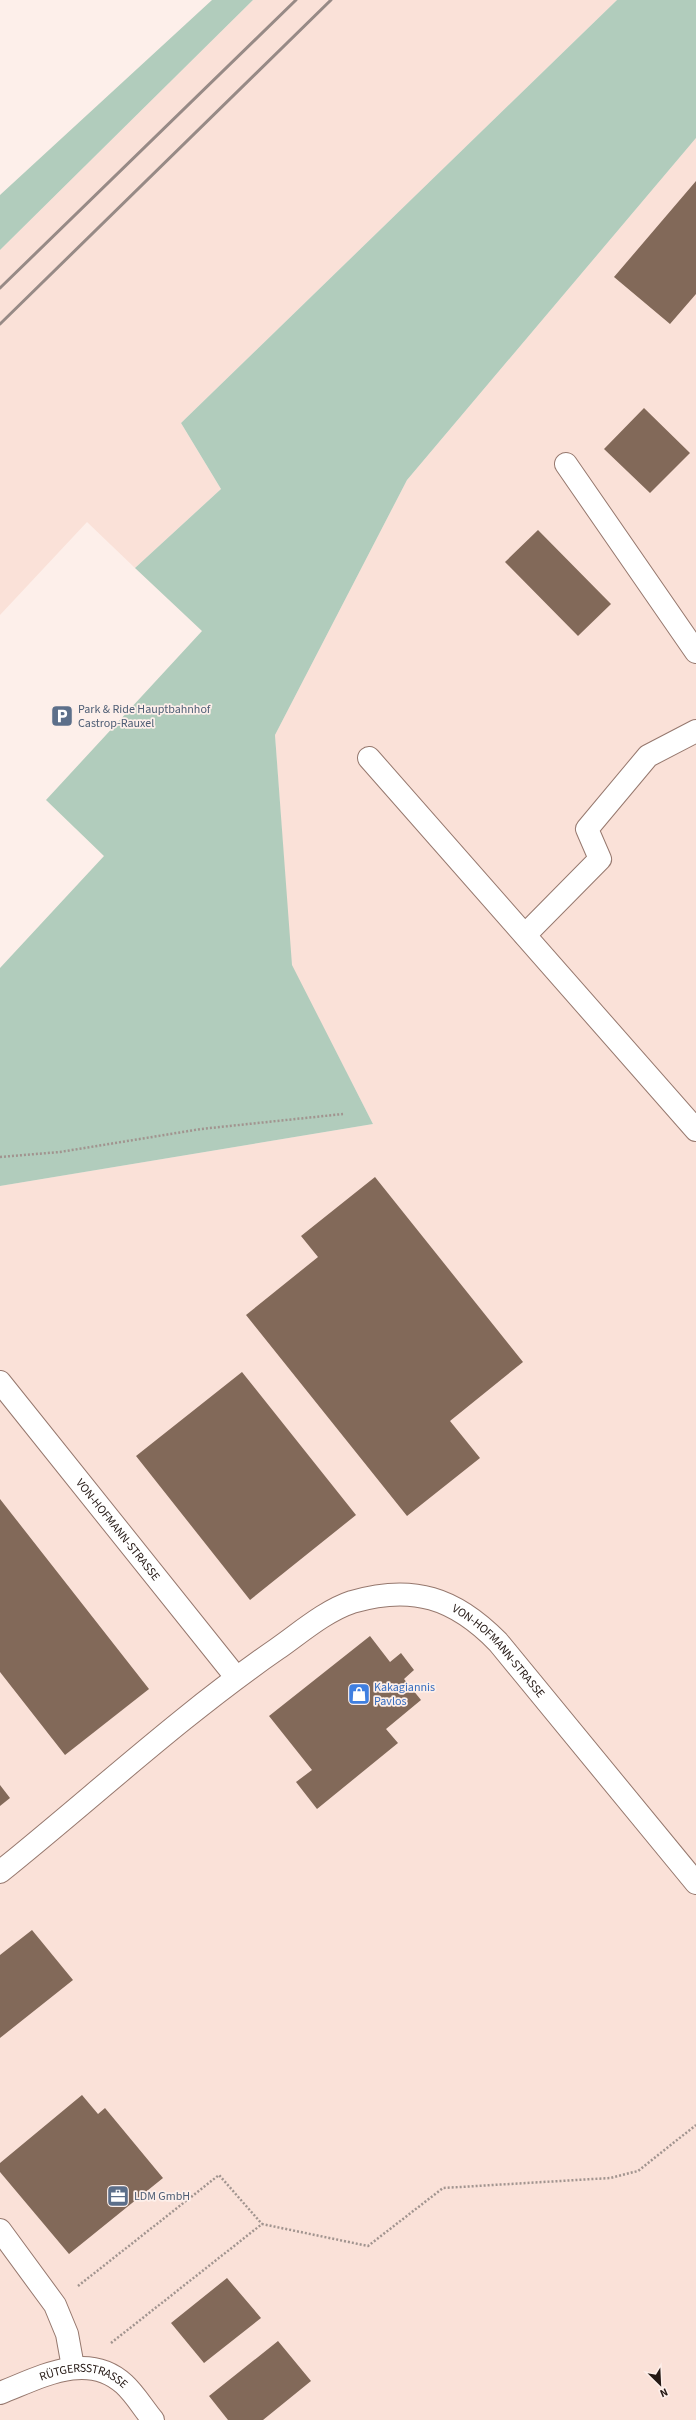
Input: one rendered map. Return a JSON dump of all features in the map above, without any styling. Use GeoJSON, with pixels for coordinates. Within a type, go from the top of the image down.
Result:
{"type":"FeatureCollection","features":[{"type":"Feature","properties":{"kind":"street"},"geometry":{"type":"LineString","coordinates":[[566,464],[696,652]]}},
{"type":"Feature","properties":{"kind":"street"},"geometry":{"type":"LineString","coordinates":[[525,935],[600,859],[587,829],[648,756],[696,731]]}},
{"type":"Feature","properties":{"kind":"street"},"geometry":{"type":"LineString","coordinates":[[369,758],[696,1130]]}},
{"type":"Feature","properties":{"kind":"street","name":"VON-HOFMANN-STRASSE"},"geometry":{"type":"LineString","coordinates":[[0,1382],[236,1677]]}},
{"type":"Feature","properties":{"kind":"street","name":"VON-HOFMANN-STRASSE"},"geometry":{"type":"LineString","coordinates":[[0,1872],[236,1677],[325,1616],[351,1603],[383,1596],[410,1595],[434,1598],[458,1609],[481,1624],[498,1642],[696,1883]]}},
{"type":"Feature","properties":{"kind":"street"},"geometry":{"type":"LineString","coordinates":[[0,2230],[55,2305],[67,2334],[73,2367]]}},
{"type":"Feature","properties":{"kind":"street","name":"RÜTGERSSTRASSE"},"geometry":{"type":"LineString","coordinates":[[0,2393],[52,2372],[73,2367],[101,2369],[124,2384],[153,2420]]}},
{"type":"Feature","properties":{"kind":"path"},"geometry":{"type":"LineString","coordinates":[[0,1157],[60,1152],[200,1129],[343,1114]]}},
{"type":"Feature","properties":{"kind":"path"},"geometry":{"type":"LineString","coordinates":[[55,2305],[219,2175],[262,2224],[368,2246],[443,2188],[610,2178],[638,2172],[696,2125]]}},
{"type":"Feature","properties":{"kind":"path"},"geometry":{"type":"LineString","coordinates":[[73,2367],[114,2342],[262,2224]]}},
{"type":"Feature","properties":{"kind":"shaded area"},"geometry":{"type":"Polygon","coordinates":[[[253,0],[617,0],[181,423],[221,489],[135,568],[87,522],[0,615],[0,250],[253,0]]]}},
{"type":"Feature","properties":{"kind":"shaded area"},"geometry":{"type":"Polygon","coordinates":[[[696,138],[696,2420],[0,2420],[0,1186],[373,1124],[291,965],[275,735],[407,480],[696,138]]]}},
{"type":"Feature","properties":{"kind":"green space"},"geometry":{"type":"Polygon","coordinates":[[[212,0],[253,0],[0,250],[0,195],[212,0]]]}},
{"type":"Feature","properties":{"kind":"green space"},"geometry":{"type":"Polygon","coordinates":[[[617,0],[696,0],[696,138],[407,480],[275,735],[292,965],[373,1124],[0,1186],[0,968],[104,856],[46,800],[202,631],[135,568],[221,489],[181,423],[617,0]]]}},
{"type":"Feature","properties":{"kind":"building"},"geometry":{"type":"Polygon","coordinates":[[[696,181],[696,294],[670,324],[614,277],[696,181]]]}},
{"type":"Feature","properties":{"kind":"building"},"geometry":{"type":"Polygon","coordinates":[[[644,408],[690,453],[650,493],[604,449],[644,408]]]}},
{"type":"Feature","properties":{"kind":"building"},"geometry":{"type":"Polygon","coordinates":[[[538,530],[611,604],[578,636],[505,562],[538,530]]]}},
{"type":"Feature","properties":{"kind":"building"},"geometry":{"type":"Polygon","coordinates":[[[375,1177],[523,1362],[450,1421],[480,1458],[407,1516],[246,1315],[318,1257],[301,1236],[375,1177]]]}},
{"type":"Feature","properties":{"kind":"building"},"geometry":{"type":"Polygon","coordinates":[[[242,1372],[356,1515],[250,1600],[136,1456],[242,1372]]]}},
{"type":"Feature","properties":{"kind":"building"},"geometry":{"type":"Polygon","coordinates":[[[0,1499],[149,1689],[65,1755],[0,1672],[0,1499]]]}},
{"type":"Feature","properties":{"kind":"building"},"geometry":{"type":"Polygon","coordinates":[[[370,1636],[390,1662],[401,1653],[414,1670],[404,1679],[421,1700],[386,1729],[398,1743],[317,1809],[296,1782],[312,1770],[269,1716],[370,1636]]]}},
{"type":"Feature","properties":{"kind":"building"},"geometry":{"type":"Polygon","coordinates":[[[0,1785],[10,1798],[0,1806],[0,1785]]]}},
{"type":"Feature","properties":{"kind":"building"},"geometry":{"type":"Polygon","coordinates":[[[32,1930],[73,1980],[0,2038],[0,1955],[32,1930]]]}},
{"type":"Feature","properties":{"kind":"building"},"geometry":{"type":"Polygon","coordinates":[[[82,2095],[98,2114],[105,2108],[163,2178],[69,2254],[0,2172],[0,2163],[82,2095]]]}},
{"type":"Feature","properties":{"kind":"building"},"geometry":{"type":"Polygon","coordinates":[[[227,2278],[261,2318],[204,2363],[171,2323],[227,2278]]]}},
{"type":"Feature","properties":{"kind":"building"},"geometry":{"type":"Polygon","coordinates":[[[278,2341],[311,2381],[263,2420],[228,2420],[209,2396],[278,2341]]]}},
{"type":"Feature","properties":{"kind":"railway"},"geometry":{"type":"LineString","coordinates":[[0,288],[296,0]]}},
{"type":"Feature","properties":{"kind":"railway"},"geometry":{"type":"LineString","coordinates":[[0,324],[331,0]]}},
{"type":"Feature","properties":{"kind":"place","name":"Park & Ride Hauptbahnhof Castrop-Rauxel"},"geometry":{"type":"Point","coordinates":[62,716]}},
{"type":"Feature","properties":{"kind":"place","name":"Kakagiannis Pavlos"},"geometry":{"type":"Point","coordinates":[359,1694]}},
{"type":"Feature","properties":{"kind":"place","name":"LDM GmbH"},"geometry":{"type":"Point","coordinates":[118,2196]}}]}
